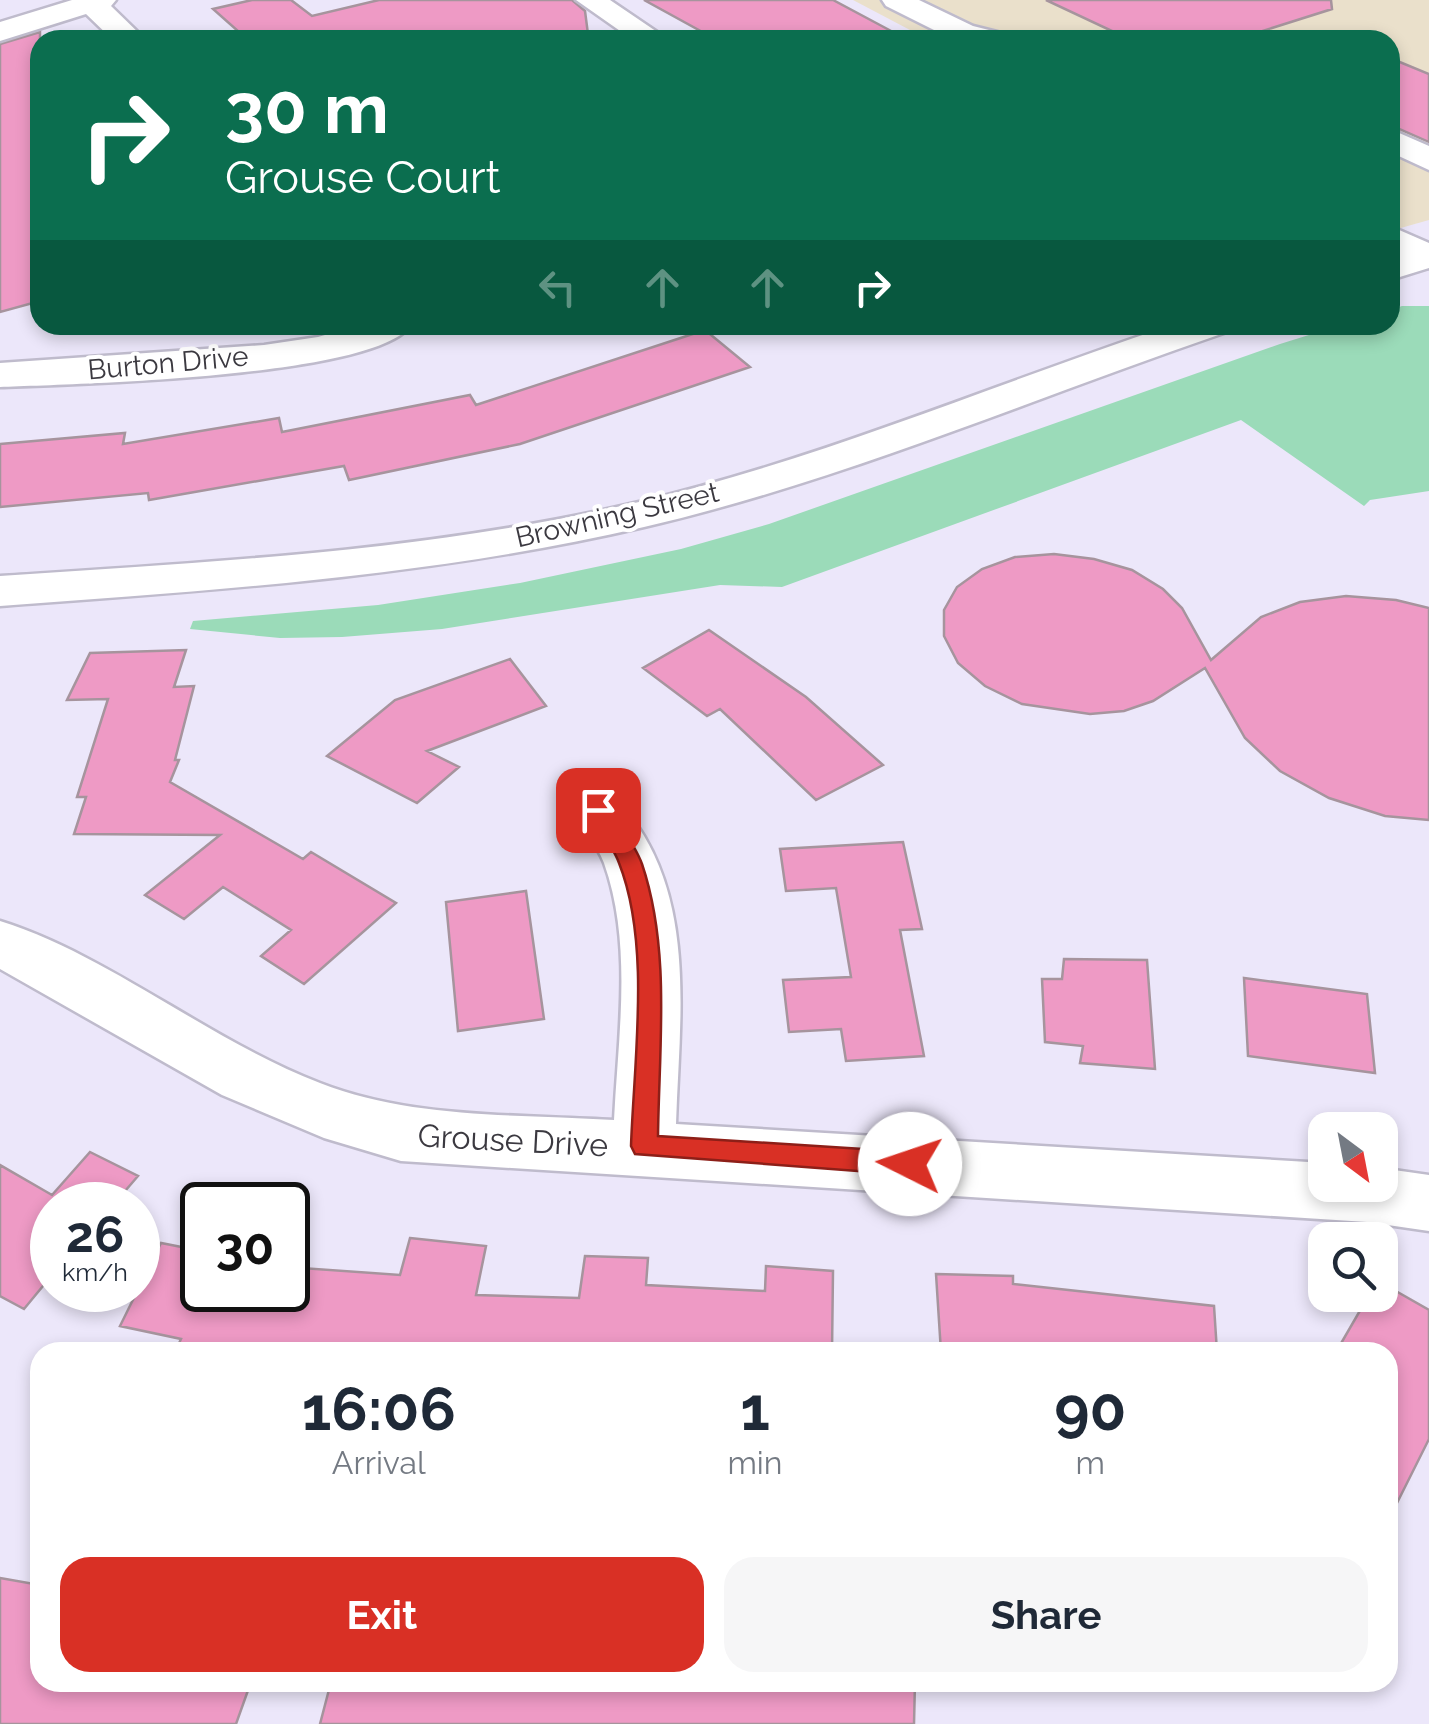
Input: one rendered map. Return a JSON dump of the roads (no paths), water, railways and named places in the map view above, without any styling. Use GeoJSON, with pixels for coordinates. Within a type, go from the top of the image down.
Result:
{"type":"FeatureCollection","features":[{"type":"Feature","properties":{"kind":"street"},"geometry":{"type":"LineString","coordinates":[[590,0],[638,30]]}},
{"type":"Feature","properties":{"kind":"street"},"geometry":{"type":"LineString","coordinates":[[896,0],[956,30]]}},
{"type":"Feature","properties":{"kind":"street"},"geometry":{"type":"LineString","coordinates":[[948,0],[994,23],[1000,30]]}},
{"type":"Feature","properties":{"kind":"street"},"geometry":{"type":"LineString","coordinates":[[0,32],[94,1],[122,30]]}},
{"type":"Feature","properties":{"kind":"street"},"geometry":{"type":"LineString","coordinates":[[1400,144],[1429,160]]}},
{"type":"Feature","properties":{"kind":"street"},"geometry":{"type":"LineString","coordinates":[[1400,242],[1428,257]]}},
{"type":"Feature","properties":{"kind":"street"},"geometry":{"type":"LineString","coordinates":[[1400,266],[1428,257]]}},
{"type":"Feature","properties":{"kind":"street","name":"Burton Drive"},"geometry":{"type":"LineString","coordinates":[[0,375],[246,358],[340,344],[365,335]]}},
{"type":"Feature","properties":{"kind":"street","name":"Browning Street"},"geometry":{"type":"LineString","coordinates":[[0,592],[427,553],[642,514],[740,488],[1181,335]]}},
{"type":"Feature","properties":{"kind":"street"},"geometry":{"type":"LineString","coordinates":[[598,810],[630,861],[645,921],[648,982],[644,1146]]}},
{"type":"Feature","properties":{"kind":"street","name":"Grouse Drive"},"geometry":{"type":"LineString","coordinates":[[0,942],[275,1095],[325,1115],[401,1134],[644,1146],[1367,1194],[1429,1203]]}}]}
